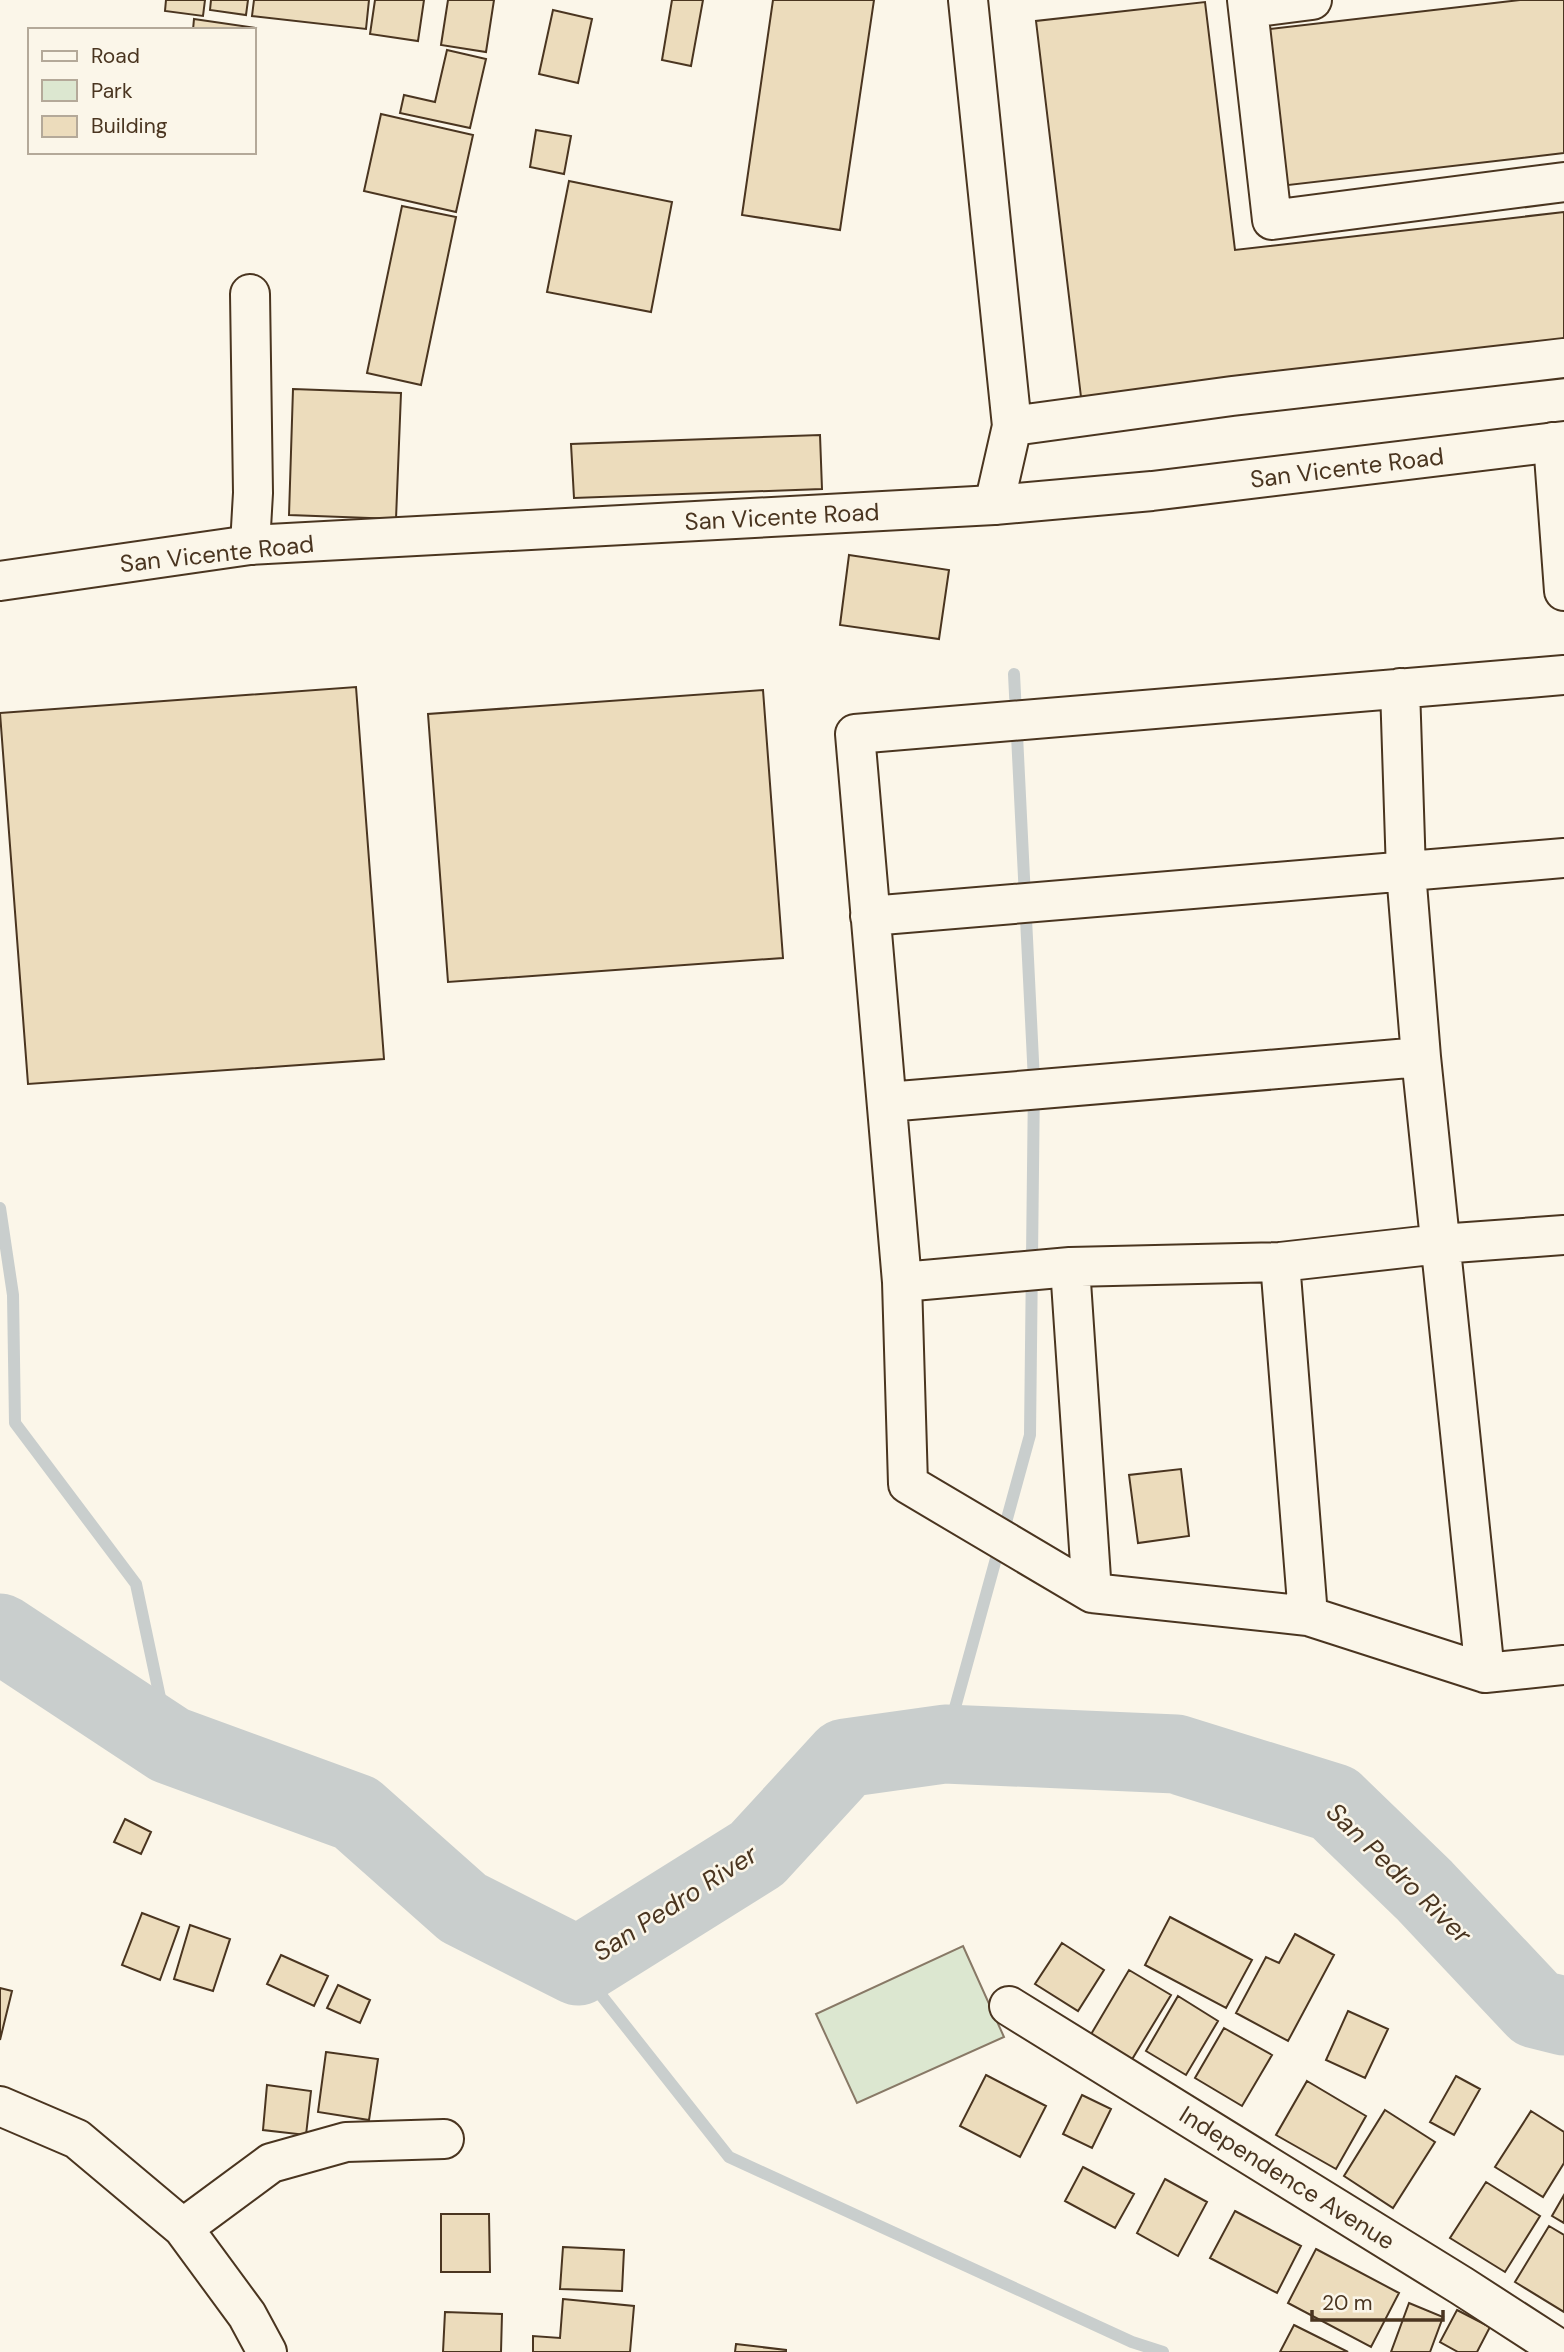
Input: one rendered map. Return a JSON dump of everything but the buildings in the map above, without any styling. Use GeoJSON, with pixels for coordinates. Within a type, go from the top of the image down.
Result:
{"type":"FeatureCollection","features":[{"type":"Feature","properties":{"kind":"street"},"geometry":{"type":"LineString","coordinates":[[968,0],[1012,426],[994,505]]}},
{"type":"Feature","properties":{"kind":"street"},"geometry":{"type":"LineString","coordinates":[[1312,0],[1247,4],[1272,220],[1564,182]]}},
{"type":"Feature","properties":{"kind":"street"},"geometry":{"type":"LineString","coordinates":[[250,294],[253,493],[250,545]]}},
{"type":"Feature","properties":{"kind":"street"},"geometry":{"type":"LineString","coordinates":[[1012,426],[1232,396],[1564,358]]}},
{"type":"Feature","properties":{"kind":"street"},"geometry":{"type":"LineString","coordinates":[[1558,442],[1564,591]]}},
{"type":"Feature","properties":{"kind":"street","name":"San Vicente Road"},"geometry":{"type":"LineString","coordinates":[[0,581],[250,545],[994,505],[1152,491],[1558,442]]}},
{"type":"Feature","properties":{"kind":"street"},"geometry":{"type":"LineString","coordinates":[[1564,675],[855,734],[902,1282],[908,1484],[1092,1593],[1308,1616],[1485,1673],[1564,1665]]}},
{"type":"Feature","properties":{"kind":"street"},"geometry":{"type":"LineString","coordinates":[[1400,688],[1406,872],[1421,1057],[1485,1673]]}},
{"type":"Feature","properties":{"kind":"street"},"geometry":{"type":"LineString","coordinates":[[870,916],[1564,858]]}},
{"type":"Feature","properties":{"kind":"street"},"geometry":{"type":"LineString","coordinates":[[887,1102],[1421,1057]]}},
{"type":"Feature","properties":{"kind":"street"},"geometry":{"type":"LineString","coordinates":[[902,1282],[1070,1267],[1280,1262],[1440,1244],[1564,1235]]}},
{"type":"Feature","properties":{"kind":"street"},"geometry":{"type":"LineString","coordinates":[[1280,1262],[1308,1616]]}},
{"type":"Feature","properties":{"kind":"street"},"geometry":{"type":"LineString","coordinates":[[1070,1267],[1092,1593]]}},
{"type":"Feature","properties":{"kind":"street","name":"Independence Avenue"},"geometry":{"type":"LineString","coordinates":[[1009,2006],[1564,2352]]}},
{"type":"Feature","properties":{"kind":"street"},"geometry":{"type":"LineString","coordinates":[[0,2106],[77,2139],[183,2228],[247,2315],[267,2352]]}},
{"type":"Feature","properties":{"kind":"street"},"geometry":{"type":"LineString","coordinates":[[183,2228],[271,2163],[346,2142],[444,2139]]}},
{"type":"Feature","properties":{"kind":"green space"},"geometry":{"type":"Polygon","coordinates":[[[963,1946],[1004,2037],[857,2103],[816,2014],[963,1946]]]}},
{"type":"Feature","properties":{"kind":"waterway"},"geometry":{"type":"LineString","coordinates":[[945,1744],[1030,1435],[1034,1081],[1014,674]]}},
{"type":"Feature","properties":{"kind":"waterway"},"geometry":{"type":"LineString","coordinates":[[0,1208],[13,1295],[15,1423],[136,1584],[170,1745]]}},
{"type":"Feature","properties":{"kind":"waterway","name":"San Pedro River"},"geometry":{"type":"LineString","coordinates":[[0,1633],[170,1745],[356,1813],[463,1908],[578,1966],[757,1854],[845,1758],[945,1744],[1176,1754],[1334,1803],[1424,1890],[1536,2009],[1564,2016]]}},
{"type":"Feature","properties":{"kind":"waterway"},"geometry":{"type":"LineString","coordinates":[[578,1966],[729,2157],[1132,2342],[1163,2352]]}}]}
